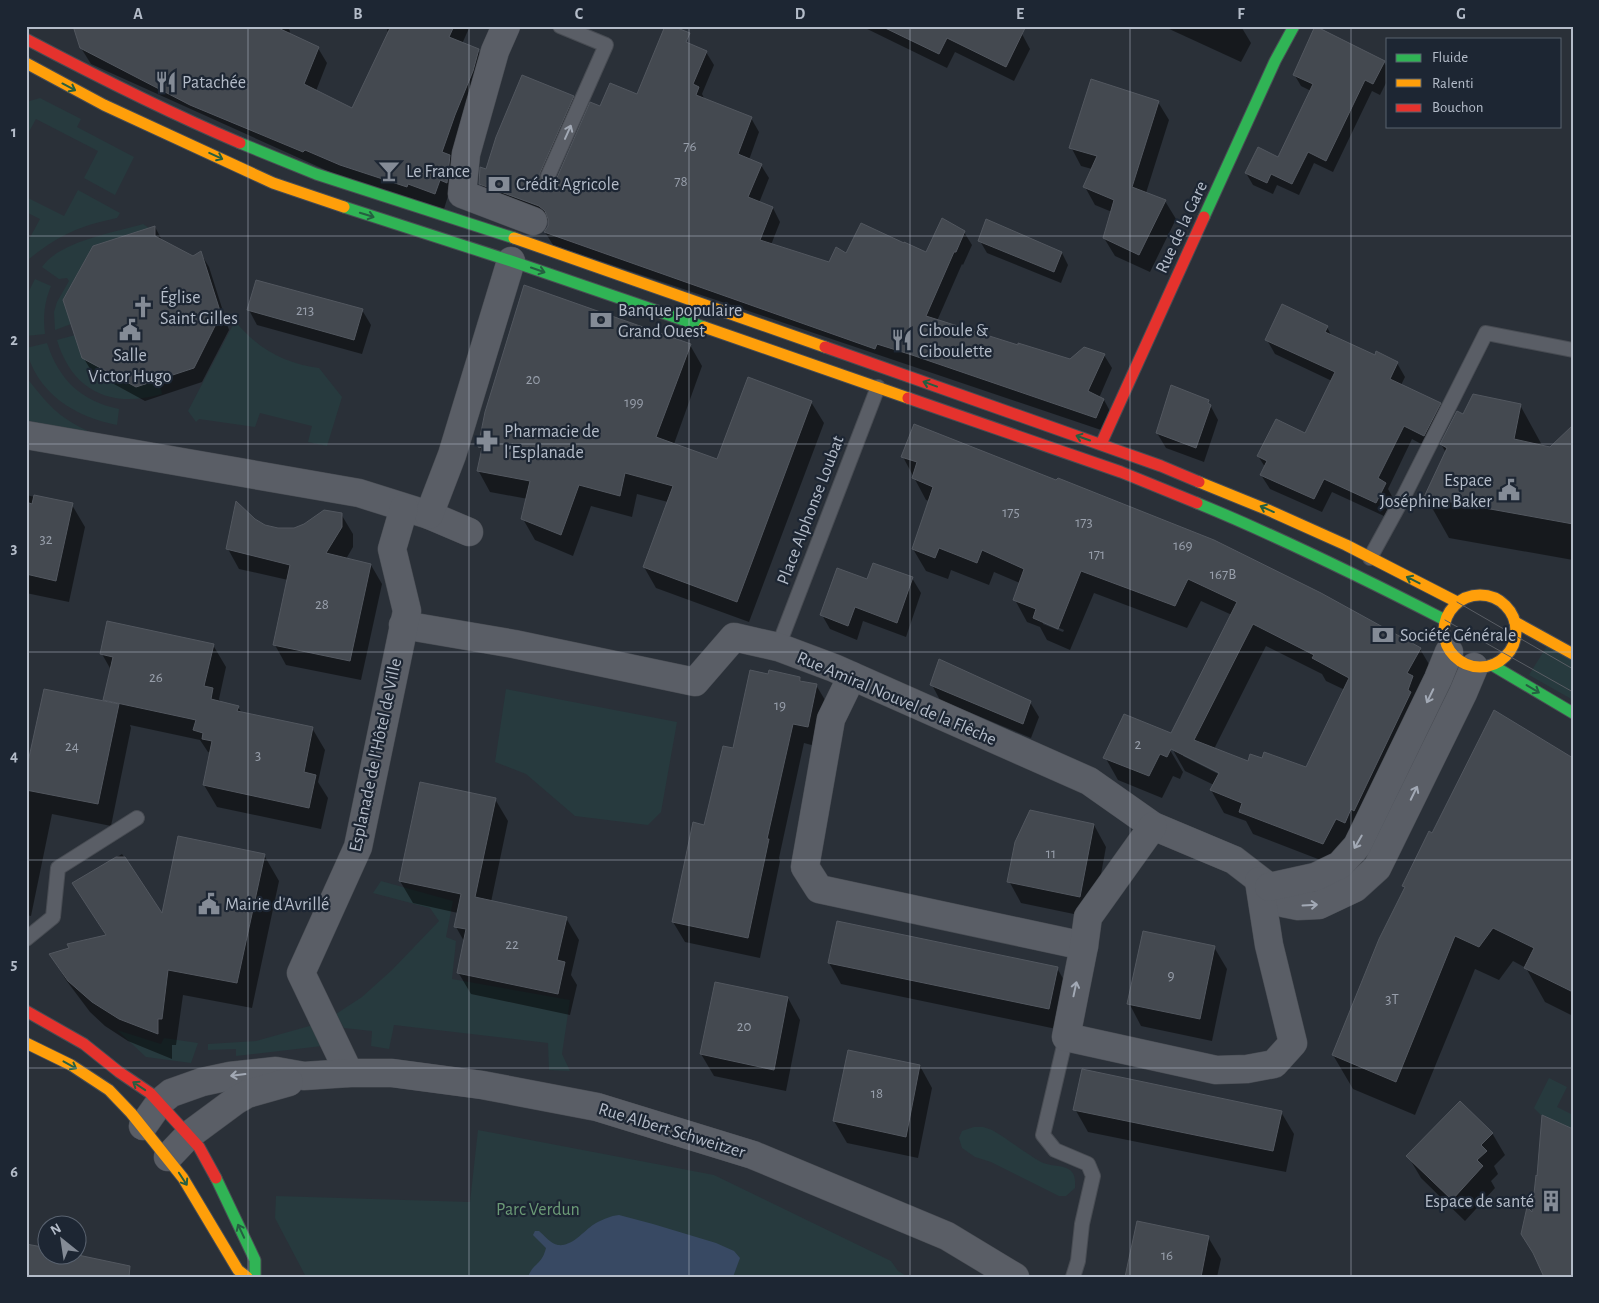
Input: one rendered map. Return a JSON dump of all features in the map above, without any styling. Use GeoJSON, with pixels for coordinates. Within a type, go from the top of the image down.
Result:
{"type":"FeatureCollection","features":[{"type":"Feature","properties":{"kind":"main road"},"geometry":{"type":"LineString","coordinates":[[32,26],[26,40],[132,94],[281,161],[316,174],[525,235],[682,298],[870,362],[1161,466],[1268,510],[1457,602]]}},
{"type":"Feature","properties":{"kind":"main road","name":"Rue de la Gare"},"geometry":{"type":"LineString","coordinates":[[1101,444],[1275,61],[1294,26]]}},
{"type":"Feature","properties":{"kind":"main road"},"geometry":{"type":"LineString","coordinates":[[26,63],[104,105],[272,183],[321,200],[525,235],[878,387],[1120,472],[1257,528],[1343,568],[1445,620]]}},
{"type":"Feature","properties":{"kind":"main road"},"geometry":{"type":"LineString","coordinates":[[1474,595],[1483,595],[1500,601],[1507,607],[1515,622],[1516,635],[1511,650],[1500,661],[1483,666],[1465,665],[1449,652],[1443,632],[1449,611],[1457,602],[1474,595]]}},
{"type":"Feature","properties":{"kind":"main road"},"geometry":{"type":"LineString","coordinates":[[1515,622],[1573,654]]}},
{"type":"Feature","properties":{"kind":"main road"},"geometry":{"type":"LineString","coordinates":[[1483,666],[1573,713]]}},
{"type":"Feature","properties":{"kind":"main road"},"geometry":{"type":"LineString","coordinates":[[26,1011],[84,1044],[119,1072],[150,1093],[189,1135],[199,1147],[221,1188],[254,1260],[254,1277]]}},
{"type":"Feature","properties":{"kind":"main road"},"geometry":{"type":"LineString","coordinates":[[26,1043],[71,1065],[109,1090],[143,1126],[168,1157],[183,1178],[238,1270],[247,1277]]}},
{"type":"Feature","properties":{"kind":"street"},"geometry":{"type":"LineString","coordinates":[[506,26],[494,51],[466,154],[462,194],[525,235]]}},
{"type":"Feature","properties":{"kind":"street","name":"Esplanade de l'Hôtel de Ville"},"geometry":{"type":"LineString","coordinates":[[349,1073],[301,973],[358,847],[406,611],[392,549],[452,455],[525,235]]}},
{"type":"Feature","properties":{"kind":"street"},"geometry":{"type":"LineString","coordinates":[[26,435],[358,493],[417,511],[470,532]]}},
{"type":"Feature","properties":{"kind":"street","name":"Rue Amiral Nouvel de la Flêche"},"geometry":{"type":"LineString","coordinates":[[404,625],[514,644],[695,682],[734,637],[778,647],[852,676],[1089,781],[1154,826],[1234,860],[1264,884],[1282,903],[1298,906],[1320,905],[1356,888],[1377,868],[1463,693],[1483,666]]}},
{"type":"Feature","properties":{"kind":"street"},"geometry":{"type":"LineString","coordinates":[[1154,826],[1088,917],[1066,1037],[1216,1070],[1247,1069],[1274,1064],[1293,1043],[1269,946],[1264,884],[1315,877],[1340,865],[1357,846],[1438,680],[1449,652]]}},
{"type":"Feature","properties":{"kind":"street"},"geometry":{"type":"LineString","coordinates":[[852,676],[831,719],[805,867],[819,889],[1084,946]]}},
{"type":"Feature","properties":{"kind":"street","name":"Rue Albert Schweitzer"},"geometry":{"type":"LineString","coordinates":[[143,1126],[160,1102],[171,1094],[202,1082],[230,1076],[276,1071],[304,1076],[392,1073],[482,1085],[598,1107],[753,1155],[947,1236],[1015,1277]]}},
{"type":"Feature","properties":{"kind":"street","name":"Rue Albert Schweitzer"},"geometry":{"type":"LineString","coordinates":[[168,1157],[189,1135],[235,1101],[247,1094],[277,1087],[304,1076]]}},
{"type":"Feature","properties":{"kind":"lane"},"geometry":{"type":"LineString","coordinates":[[548,176],[606,45],[560,26]]}},
{"type":"Feature","properties":{"kind":"lane"},"geometry":{"type":"LineString","coordinates":[[1370,558],[1404,496],[1486,333],[1573,350]]}},
{"type":"Feature","properties":{"kind":"lane","name":"Place Alphonse Loubat"},"geometry":{"type":"LineString","coordinates":[[778,647],[878,387]]}},
{"type":"Feature","properties":{"kind":"lane"},"geometry":{"type":"LineString","coordinates":[[26,939],[53,917],[58,868],[137,818]]}},
{"type":"Feature","properties":{"kind":"lane"},"geometry":{"type":"LineString","coordinates":[[1066,1037],[1043,1135],[1056,1150],[1088,1164],[1094,1176],[1082,1224],[1078,1261],[1073,1277]]}},
{"type":"Feature","properties":{"kind":"green space"},"geometry":{"type":"Polygon","coordinates":[[[40,98],[81,119],[77,127],[134,157],[115,195],[84,178],[98,151],[36,119],[26,137],[26,102],[40,98]]]}},
{"type":"Feature","properties":{"kind":"green space"},"geometry":{"type":"Polygon","coordinates":[[[78,190],[120,213],[117,218],[80,228],[50,244],[29,259],[26,257],[26,245],[40,219],[26,212],[26,197],[64,216],[78,190]]]}},
{"type":"Feature","properties":{"kind":"green space"},"geometry":{"type":"Polygon","coordinates":[[[143,224],[149,228],[93,246],[63,300],[71,324],[55,330],[54,312],[57,302],[69,281],[67,278],[59,279],[42,267],[50,258],[74,244],[143,224]]]}},
{"type":"Feature","properties":{"kind":"green space"},"geometry":{"type":"Polygon","coordinates":[[[35,279],[51,286],[45,310],[45,334],[26,336],[26,297],[35,279]]]}},
{"type":"Feature","properties":{"kind":"green space"},"geometry":{"type":"Polygon","coordinates":[[[235,321],[262,347],[272,353],[306,366],[319,368],[342,397],[327,446],[308,442],[312,426],[260,413],[255,427],[199,419],[196,422],[188,411],[235,321]]]}},
{"type":"Feature","properties":{"kind":"green space"},"geometry":{"type":"Polygon","coordinates":[[[75,335],[159,379],[162,394],[126,399],[110,397],[96,392],[83,383],[73,372],[64,358],[57,340],[75,335]]]}},
{"type":"Feature","properties":{"kind":"green space"},"geometry":{"type":"Polygon","coordinates":[[[47,343],[58,368],[73,387],[93,401],[119,409],[117,425],[86,416],[72,409],[48,390],[31,364],[26,348],[47,343]]]}},
{"type":"Feature","properties":{"kind":"green space"},"geometry":{"type":"Polygon","coordinates":[[[26,377],[53,408],[68,420],[88,431],[88,437],[26,425],[26,377]]]}},
{"type":"Feature","properties":{"kind":"green space"},"geometry":{"type":"Polygon","coordinates":[[[1547,646],[1573,661],[1573,700],[1529,675],[1547,646]]]}},
{"type":"Feature","properties":{"kind":"green space"},"geometry":{"type":"Polygon","coordinates":[[[506,689],[677,722],[661,812],[648,825],[575,816],[526,774],[495,762],[506,689]]]}},
{"type":"Feature","properties":{"kind":"green space"},"geometry":{"type":"Polygon","coordinates":[[[381,881],[453,901],[446,937],[456,941],[452,979],[570,1000],[562,1054],[570,1071],[549,1070],[548,1043],[394,1025],[389,1049],[371,1046],[372,1031],[344,1028],[336,1014],[362,997],[392,970],[439,921],[430,908],[373,893],[381,881]]]}},
{"type":"Feature","properties":{"kind":"green space"},"geometry":{"type":"Polygon","coordinates":[[[313,1025],[322,1046],[236,1056],[236,1049],[208,1050],[208,1044],[256,1041],[313,1025]]]}},
{"type":"Feature","properties":{"kind":"green space"},"geometry":{"type":"Polygon","coordinates":[[[117,1030],[161,1044],[164,1038],[198,1043],[191,1063],[146,1057],[117,1030]]]}},
{"type":"Feature","properties":{"kind":"green space"},"geometry":{"type":"Polygon","coordinates":[[[1549,1078],[1567,1087],[1557,1107],[1573,1115],[1573,1129],[1541,1115],[1534,1108],[1549,1078]]]}},
{"type":"Feature","properties":{"kind":"green space"},"geometry":{"type":"Polygon","coordinates":[[[974,1127],[992,1130],[1041,1162],[1070,1170],[1074,1176],[1075,1188],[1066,1196],[1059,1196],[991,1162],[975,1157],[962,1148],[959,1138],[962,1131],[974,1127]]]}},
{"type":"Feature","properties":{"kind":"green space","name":"Parc Verdun"},"geometry":{"type":"Polygon","coordinates":[[[478,1130],[714,1175],[891,1261],[898,1271],[908,1277],[306,1277],[275,1218],[276,1196],[470,1202],[478,1130]]]}},
{"type":"Feature","properties":{"kind":"water"},"geometry":{"type":"Polygon","coordinates":[[[619,1215],[716,1243],[734,1251],[740,1258],[733,1277],[528,1277],[532,1269],[542,1258],[546,1248],[533,1235],[535,1231],[539,1231],[555,1244],[563,1245],[574,1240],[596,1223],[619,1215]]]}},
{"type":"Feature","properties":{"kind":"building"},"geometry":{"type":"Polygon","coordinates":[[[73,26],[274,26],[319,47],[304,84],[352,108],[391,26],[454,26],[449,37],[479,49],[473,71],[442,152],[450,155],[447,183],[440,180],[435,194],[408,184],[407,187],[340,165],[305,150],[303,152],[190,105],[80,48],[73,26]]]}},
{"type":"Feature","properties":{"kind":"building"},"geometry":{"type":"Polygon","coordinates":[[[665,26],[672,26],[690,33],[686,42],[707,51],[693,84],[699,87],[696,95],[752,117],[738,154],[762,164],[748,197],[773,207],[760,240],[829,262],[836,247],[846,253],[861,223],[926,252],[942,218],[965,231],[926,316],[1070,359],[1084,347],[1105,354],[1088,391],[1104,399],[1096,418],[877,344],[875,349],[544,232],[548,226],[548,219],[545,211],[539,206],[479,184],[480,167],[486,169],[496,137],[522,75],[574,96],[540,173],[541,182],[549,185],[556,180],[590,102],[600,106],[610,83],[637,94],[665,26]]]}},
{"type":"Feature","properties":{"kind":"building"},"geometry":{"type":"Polygon","coordinates":[[[881,26],[1026,26],[1006,67],[947,38],[939,54],[881,26]]]}},
{"type":"Feature","properties":{"kind":"building"},"geometry":{"type":"Polygon","coordinates":[[[1315,26],[1385,61],[1373,84],[1365,80],[1326,161],[1308,152],[1292,184],[1271,174],[1267,183],[1245,173],[1258,147],[1278,157],[1313,84],[1293,75],[1315,26]]]}},
{"type":"Feature","properties":{"kind":"building"},"geometry":{"type":"Polygon","coordinates":[[[1091,79],[1159,101],[1132,187],[1166,200],[1139,255],[1103,238],[1114,200],[1083,187],[1097,156],[1069,148],[1091,79]]]}},
{"type":"Feature","properties":{"kind":"building"},"geometry":{"type":"Polygon","coordinates":[[[986,219],[1062,252],[1054,272],[978,241],[986,219]]]}},
{"type":"Feature","properties":{"kind":"building","name":"Église Saint Gilles"},"geometry":{"type":"Polygon","coordinates":[[[155,226],[155,236],[193,256],[201,251],[221,314],[194,368],[136,387],[82,358],[63,300],[93,246],[155,226]]]}},
{"type":"Feature","properties":{"kind":"building"},"geometry":{"type":"Polygon","coordinates":[[[256,280],[363,309],[354,340],[247,310],[256,280]]]}},
{"type":"Feature","properties":{"kind":"building"},"geometry":{"type":"Polygon","coordinates":[[[524,285],[691,344],[656,437],[717,459],[748,377],[812,401],[737,602],[643,567],[673,486],[625,473],[620,496],[579,485],[561,535],[521,519],[530,481],[477,471],[482,448],[478,447],[485,412],[524,285]]]}},
{"type":"Feature","properties":{"kind":"building"},"geometry":{"type":"Polygon","coordinates":[[[1282,304],[1328,326],[1325,332],[1375,355],[1376,351],[1398,362],[1390,379],[1441,403],[1424,436],[1404,426],[1378,478],[1386,483],[1376,503],[1324,479],[1314,499],[1260,475],[1267,461],[1257,456],[1276,419],[1305,433],[1335,372],[1265,340],[1282,304]]]}},
{"type":"Feature","properties":{"kind":"building"},"geometry":{"type":"Polygon","coordinates":[[[1171,385],[1209,400],[1208,403],[1211,405],[1196,448],[1156,433],[1171,385]]]}},
{"type":"Feature","properties":{"kind":"building"},"geometry":{"type":"Polygon","coordinates":[[[1473,394],[1521,404],[1514,439],[1550,447],[1573,425],[1573,524],[1424,497],[1447,448],[1440,444],[1457,411],[1463,414],[1473,394]]]}},
{"type":"Feature","properties":{"kind":"building"},"geometry":{"type":"Polygon","coordinates":[[[914,424],[1056,480],[1058,478],[1214,540],[1321,593],[1421,648],[1407,673],[1413,676],[1408,690],[1411,692],[1354,811],[1351,809],[1345,823],[1336,819],[1323,844],[1239,812],[1242,803],[1210,790],[1219,773],[1171,749],[1167,757],[1160,754],[1149,776],[1103,758],[1124,714],[1171,733],[1237,602],[1188,579],[1175,606],[1081,571],[1058,629],[1033,618],[1036,609],[1013,600],[1024,569],[982,550],[977,563],[939,548],[935,558],[912,549],[933,487],[912,478],[917,462],[901,457],[914,424]],[[1253,624],[1194,740],[1248,761],[1250,754],[1262,758],[1264,752],[1306,767],[1349,678],[1312,658],[1314,655],[1253,624]]]}},
{"type":"Feature","properties":{"kind":"building"},"geometry":{"type":"Polygon","coordinates":[[[34,495],[73,503],[56,581],[26,574],[26,502],[32,504],[34,495]]]}},
{"type":"Feature","properties":{"kind":"building"},"geometry":{"type":"Polygon","coordinates":[[[236,501],[255,519],[265,525],[278,528],[294,528],[304,524],[324,510],[342,513],[342,527],[326,553],[371,564],[350,661],[273,645],[290,565],[226,549],[236,501]]]}},
{"type":"Feature","properties":{"kind":"building"},"geometry":{"type":"Polygon","coordinates":[[[873,563],[913,577],[897,623],[855,607],[848,626],[820,615],[837,568],[867,579],[873,563]]]}},
{"type":"Feature","properties":{"kind":"building"},"geometry":{"type":"Polygon","coordinates":[[[107,621],[214,644],[204,686],[213,688],[211,699],[239,706],[237,711],[313,727],[304,772],[316,775],[309,808],[203,785],[212,741],[202,739],[203,733],[193,730],[196,720],[103,700],[113,657],[100,654],[107,621]]]}},
{"type":"Feature","properties":{"kind":"building"},"geometry":{"type":"Polygon","coordinates":[[[939,659],[1031,701],[1023,724],[930,685],[939,659]]]}},
{"type":"Feature","properties":{"kind":"building"},"geometry":{"type":"Polygon","coordinates":[[[750,670],[768,674],[769,670],[800,677],[800,681],[817,684],[808,727],[793,724],[767,839],[769,839],[748,938],[672,922],[693,822],[704,825],[723,746],[733,748],[750,670]]]}},
{"type":"Feature","properties":{"kind":"building"},"geometry":{"type":"Polygon","coordinates":[[[44,689],[119,704],[98,804],[26,790],[26,771],[44,689]]]}},
{"type":"Feature","properties":{"kind":"building"},"geometry":{"type":"Polygon","coordinates":[[[1494,710],[1573,758],[1573,992],[1524,968],[1534,948],[1493,928],[1479,947],[1455,936],[1396,1082],[1332,1055],[1379,939],[1405,887],[1402,886],[1429,831],[1432,833],[1494,710]]]}},
{"type":"Feature","properties":{"kind":"building"},"geometry":{"type":"Polygon","coordinates":[[[420,782],[496,798],[475,897],[567,917],[557,960],[565,962],[558,994],[457,973],[466,929],[454,927],[461,894],[399,881],[420,782]]]}},
{"type":"Feature","properties":{"kind":"building"},"geometry":{"type":"Polygon","coordinates":[[[1030,810],[1094,824],[1080,897],[1007,882],[1015,842],[1030,810]]]}},
{"type":"Feature","properties":{"kind":"building"},"geometry":{"type":"Polygon","coordinates":[[[178,836],[265,854],[237,983],[168,970],[162,1019],[158,1019],[158,1034],[119,1019],[92,1002],[68,981],[49,954],[69,948],[67,944],[106,935],[72,883],[116,857],[125,857],[162,913],[178,836]]]}},
{"type":"Feature","properties":{"kind":"building"},"geometry":{"type":"Polygon","coordinates":[[[837,921],[1058,967],[1049,1009],[828,963],[837,921]]]}},
{"type":"Feature","properties":{"kind":"building"},"geometry":{"type":"Polygon","coordinates":[[[1143,931],[1215,946],[1200,1019],[1127,1004],[1143,931]]]}},
{"type":"Feature","properties":{"kind":"building"},"geometry":{"type":"Polygon","coordinates":[[[715,982],[788,997],[774,1070],[700,1054],[715,982]]]}},
{"type":"Feature","properties":{"kind":"building"},"geometry":{"type":"Polygon","coordinates":[[[848,1050],[920,1065],[906,1137],[833,1121],[848,1050]]]}},
{"type":"Feature","properties":{"kind":"building"},"geometry":{"type":"Polygon","coordinates":[[[1082,1069],[1282,1111],[1273,1151],[1073,1110],[1082,1069]]]}},
{"type":"Feature","properties":{"kind":"building"},"geometry":{"type":"Polygon","coordinates":[[[1460,1101],[1493,1133],[1481,1145],[1487,1151],[1477,1160],[1483,1166],[1452,1200],[1406,1156],[1460,1101]]]}},
{"type":"Feature","properties":{"kind":"building","name":"Espace de santé"},"geometry":{"type":"Polygon","coordinates":[[[1542,1115],[1573,1129],[1573,1277],[1544,1277],[1533,1253],[1521,1234],[1527,1207],[1532,1212],[1542,1115]]]}},
{"type":"Feature","properties":{"kind":"building"},"geometry":{"type":"Polygon","coordinates":[[[1137,1221],[1209,1236],[1201,1277],[1125,1277],[1137,1221]]]}},
{"type":"Feature","properties":{"kind":"building"},"geometry":{"type":"Polygon","coordinates":[[[26,1244],[38,1246],[38,1266],[88,1266],[88,1257],[130,1266],[129,1277],[26,1277],[26,1244]]]}},
{"type":"Feature","properties":{"kind":"tram line"},"geometry":{"type":"LineString","coordinates":[[1457,602],[1573,669]]}},
{"type":"Feature","properties":{"kind":"tram line"},"geometry":{"type":"LineString","coordinates":[[1445,620],[1573,692]]}},
{"type":"Feature","properties":{"kind":"traffic: fast"},"geometry":{"type":"LineString","coordinates":[[1204,217],[1275,61],[1294,26]]}},
{"type":"Feature","properties":{"kind":"traffic: fast"},"geometry":{"type":"LineString","coordinates":[[240,143],[316,174],[514,238]]}},
{"type":"Feature","properties":{"kind":"traffic: fast"},"geometry":{"type":"LineString","coordinates":[[344,207],[511,261],[704,327]]}},
{"type":"Feature","properties":{"kind":"traffic: fast"},"geometry":{"type":"LineString","coordinates":[[1197,503],[1322,559],[1445,620]]}},
{"type":"Feature","properties":{"kind":"traffic: fast"},"geometry":{"type":"LineString","coordinates":[[1492,665],[1573,713]]}},
{"type":"Feature","properties":{"kind":"traffic: fast"},"geometry":{"type":"LineString","coordinates":[[216,1178],[255,1260],[255,1277]]}},
{"type":"Feature","properties":{"kind":"traffic: slow"},"geometry":{"type":"LineString","coordinates":[[26,63],[104,105],[273,183],[344,207]]}},
{"type":"Feature","properties":{"kind":"traffic: slow"},"geometry":{"type":"LineString","coordinates":[[514,238],[825,347]]}},
{"type":"Feature","properties":{"kind":"traffic: slow"},"geometry":{"type":"LineString","coordinates":[[704,327],[908,398]]}},
{"type":"Feature","properties":{"kind":"traffic: slow"},"geometry":{"type":"LineString","coordinates":[[1199,482],[1346,545],[1457,602]]}},
{"type":"Feature","properties":{"kind":"traffic: slow"},"geometry":{"type":"LineString","coordinates":[[1487,595],[1506,605],[1514,617],[1516,631],[1514,645],[1506,657],[1494,665],[1473,667],[1454,657],[1446,645],[1444,624],[1454,605],[1466,597],[1487,595]]}},
{"type":"Feature","properties":{"kind":"traffic: slow"},"geometry":{"type":"LineString","coordinates":[[1515,622],[1573,654]]}},
{"type":"Feature","properties":{"kind":"traffic: slow"},"geometry":{"type":"LineString","coordinates":[[26,1043],[71,1065],[109,1090],[131,1113],[183,1178],[238,1270],[247,1277]]}},
{"type":"Feature","properties":{"kind":"traffic: jam"},"geometry":{"type":"LineString","coordinates":[[26,39],[132,93],[240,143]]}},
{"type":"Feature","properties":{"kind":"traffic: jam"},"geometry":{"type":"LineString","coordinates":[[1101,444],[1204,217]]}},
{"type":"Feature","properties":{"kind":"traffic: jam"},"geometry":{"type":"LineString","coordinates":[[825,347],[1161,466],[1199,482]]}},
{"type":"Feature","properties":{"kind":"traffic: jam"},"geometry":{"type":"LineString","coordinates":[[908,398],[1121,472],[1197,503]]}},
{"type":"Feature","properties":{"kind":"traffic: jam"},"geometry":{"type":"LineString","coordinates":[[26,1011],[84,1044],[119,1072],[150,1093],[199,1147],[216,1178]]}},
{"type":"Feature","properties":{"kind":"place","name":"Patachée"},"geometry":{"type":"Point","coordinates":[166,82]}},
{"type":"Feature","properties":{"kind":"place","name":"Le France"},"geometry":{"type":"Point","coordinates":[389,171]}},
{"type":"Feature","properties":{"kind":"place","name":"Crédit Agricole"},"geometry":{"type":"Point","coordinates":[499,184]}},
{"type":"Feature","properties":{"kind":"place","name":"Église Saint Gilles"},"geometry":{"type":"Point","coordinates":[143,307]}},
{"type":"Feature","properties":{"kind":"place","name":"Banque populaire Grand Ouest"},"geometry":{"type":"Point","coordinates":[601,320]}},
{"type":"Feature","properties":{"kind":"place","name":"Salle Victor Hugo"},"geometry":{"type":"Point","coordinates":[130,330]}},
{"type":"Feature","properties":{"kind":"place","name":"Ciboule & Ciboulette"},"geometry":{"type":"Point","coordinates":[902,340]}},
{"type":"Feature","properties":{"kind":"place","name":"Pharmacie de l'Esplanade"},"geometry":{"type":"Point","coordinates":[487,441]}},
{"type":"Feature","properties":{"kind":"place","name":"Espace Joséphine Baker"},"geometry":{"type":"Point","coordinates":[1509,490]}},
{"type":"Feature","properties":{"kind":"place","name":"Société Générale"},"geometry":{"type":"Point","coordinates":[1383,635]}},
{"type":"Feature","properties":{"kind":"place","name":"Mairie d'Avrillé"},"geometry":{"type":"Point","coordinates":[209,904]}},
{"type":"Feature","properties":{"kind":"place","name":"Espace de santé"},"geometry":{"type":"Point","coordinates":[1551,1201]}}]}
